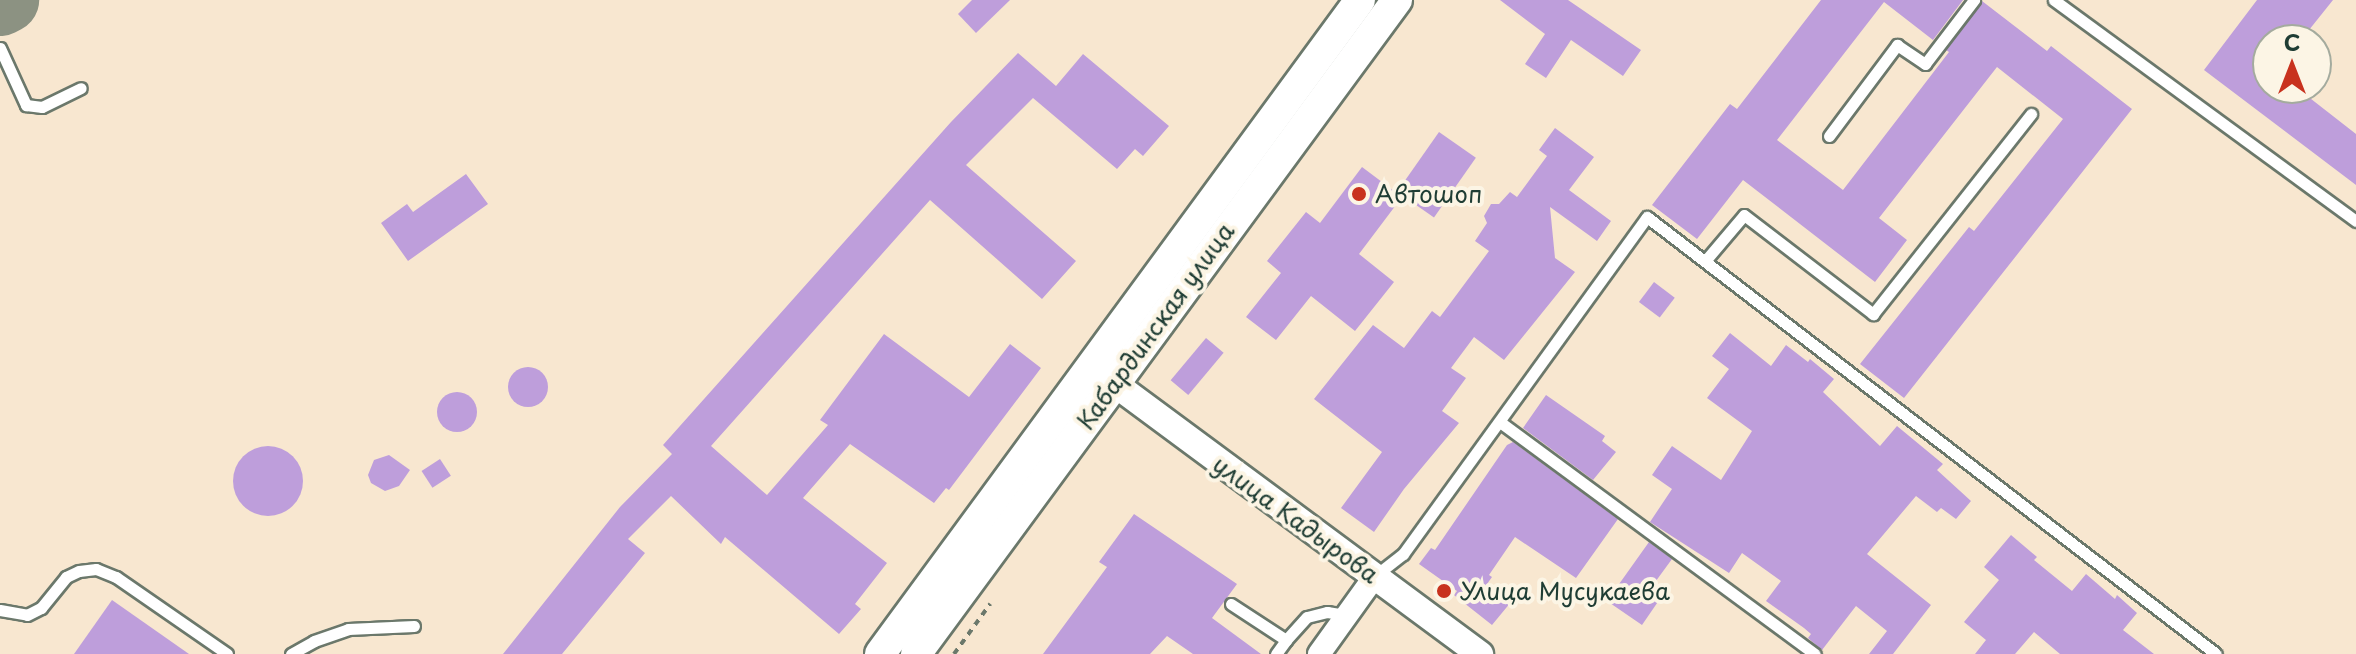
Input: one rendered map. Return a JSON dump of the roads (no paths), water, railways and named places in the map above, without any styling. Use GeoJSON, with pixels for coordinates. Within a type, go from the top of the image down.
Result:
{"type":"FeatureCollection","features":[{"type":"Feature","properties":{"kind":"main road","name":"Кабардинская улица"},"geometry":{"type":"LineString","coordinates":[[916,654],[1102,374],[1360,0]]}},
{"type":"Feature","properties":{"kind":"main road","name":"Кабардинская улица"},"geometry":{"type":"LineString","coordinates":[[880,654],[1397,0]]}},
{"type":"Feature","properties":{"kind":"street","name":"улица Кадырова"},"geometry":{"type":"LineString","coordinates":[[1102,374],[1480,654]]}},
{"type":"Feature","properties":{"kind":"street"},"geometry":{"type":"LineString","coordinates":[[1319,654],[1375,576]]}},
{"type":"Feature","properties":{"kind":"lane"},"geometry":{"type":"LineString","coordinates":[[1829,136],[1897,45],[1925,64],[1974,0]]}},
{"type":"Feature","properties":{"kind":"lane"},"geometry":{"type":"LineString","coordinates":[[2054,0],[2356,221]]}},
{"type":"Feature","properties":{"kind":"lane"},"geometry":{"type":"LineString","coordinates":[[0,48],[26,105],[42,107],[81,88]]}},
{"type":"Feature","properties":{"kind":"lane"},"geometry":{"type":"LineString","coordinates":[[1705,261],[1744,215],[1873,314],[2031,114]]}},
{"type":"Feature","properties":{"kind":"lane"},"geometry":{"type":"LineString","coordinates":[[1375,576],[1403,554],[1647,217],[2216,654]]}},
{"type":"Feature","properties":{"kind":"lane"},"geometry":{"type":"LineString","coordinates":[[1500,422],[1815,654]]}},
{"type":"Feature","properties":{"kind":"lane"},"geometry":{"type":"LineString","coordinates":[[0,610],[27,615],[41,608],[66,577],[96,569],[116,577],[227,654]]}},
{"type":"Feature","properties":{"kind":"lane"},"geometry":{"type":"LineString","coordinates":[[1231,604],[1286,640]]}},
{"type":"Feature","properties":{"kind":"lane"},"geometry":{"type":"LineString","coordinates":[[1276,654],[1307,617],[1327,612],[1347,615]]}},
{"type":"Feature","properties":{"kind":"lane"},"geometry":{"type":"LineString","coordinates":[[291,654],[314,641],[348,629],[414,626]]}},
{"type":"Feature","properties":{"kind":"place","name":"Автошоп"},"geometry":{"type":"Point","coordinates":[1359,194]}},
{"type":"Feature","properties":{"kind":"place","name":"Улица Мусукаева"},"geometry":{"type":"Point","coordinates":[1444,591]}}]}
